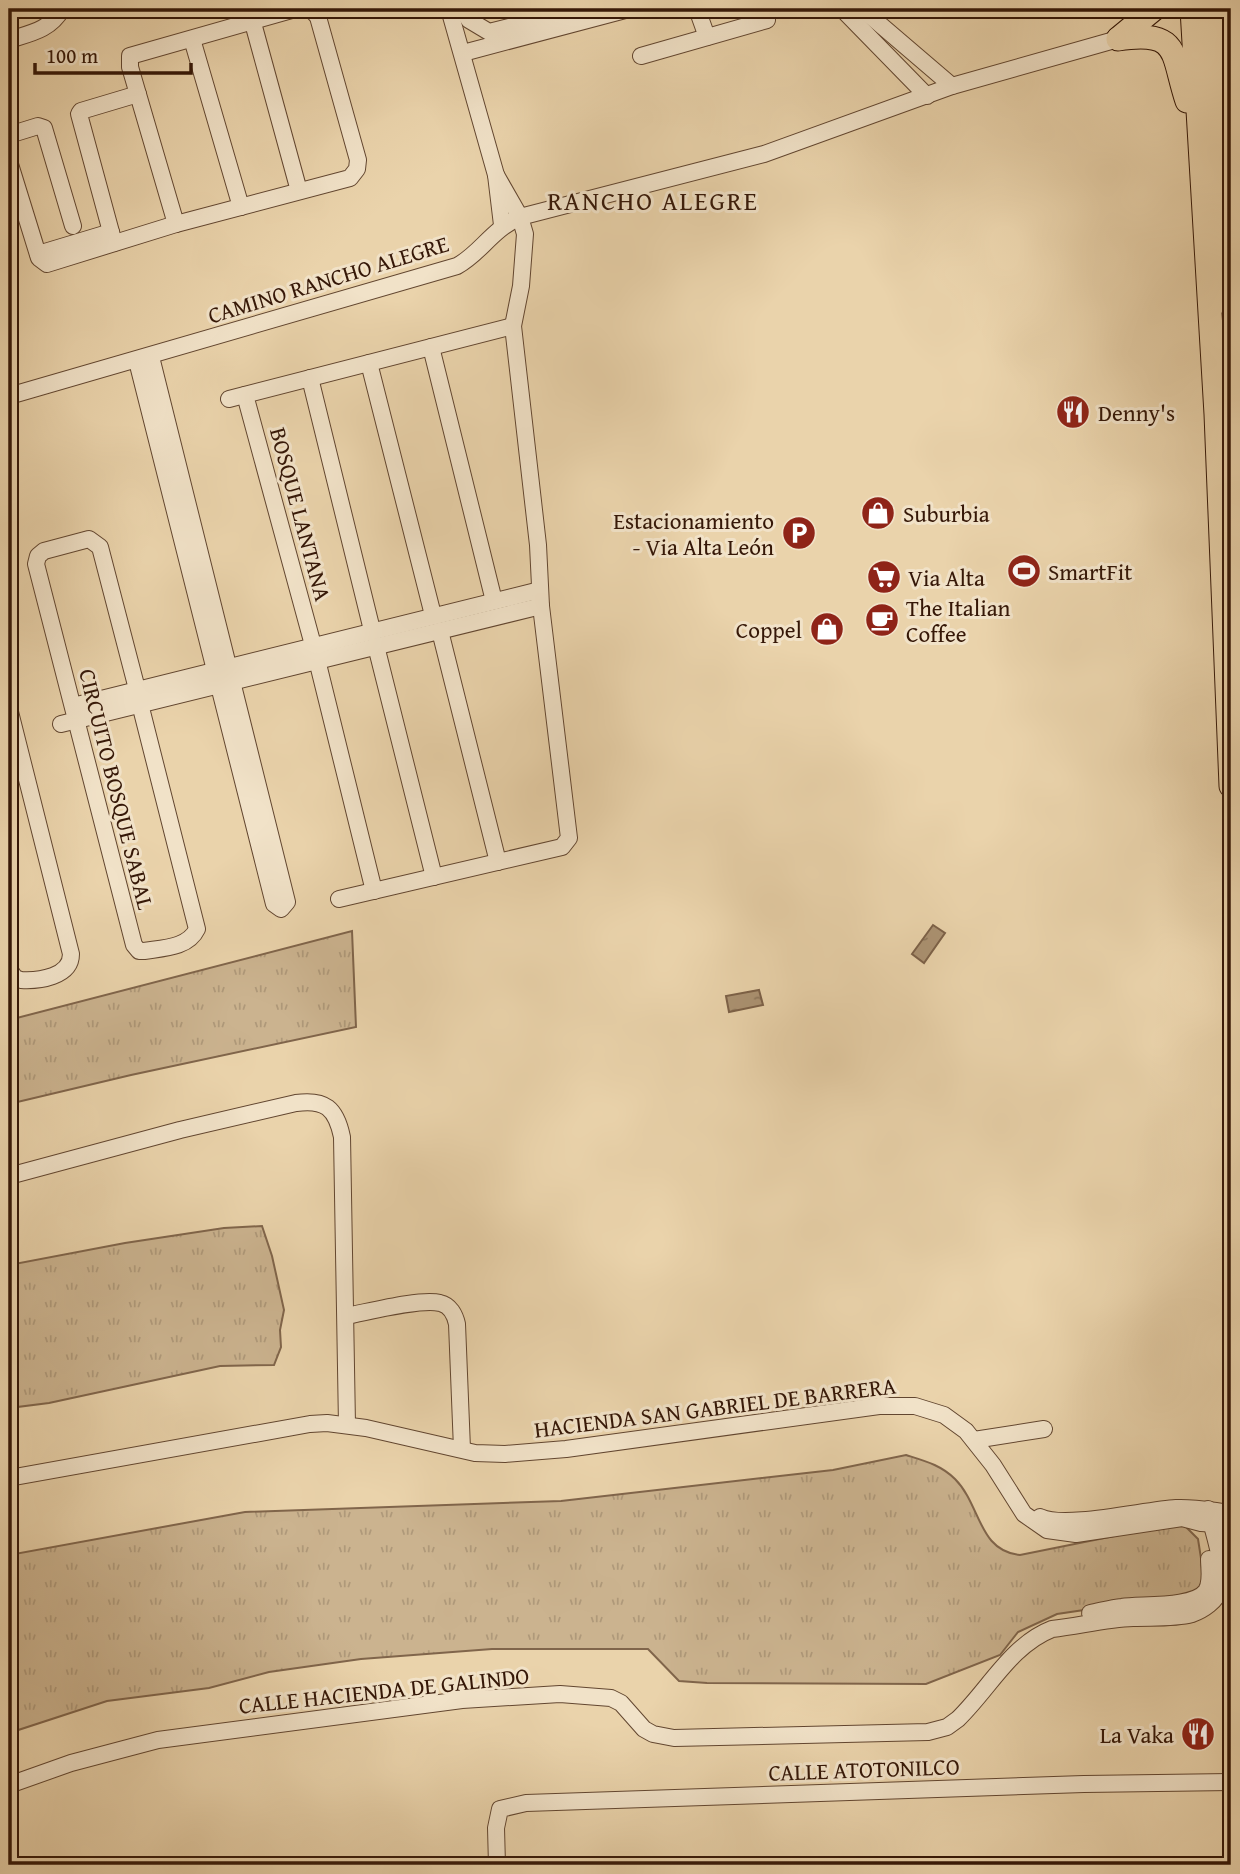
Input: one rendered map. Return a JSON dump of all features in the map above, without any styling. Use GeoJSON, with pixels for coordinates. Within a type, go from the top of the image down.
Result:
{"type":"FeatureCollection","features":[{"type":"Feature","properties":{"kind":"highway"},"geometry":{"type":"LineString","coordinates":[[1118,39],[1154,9]]}},
{"type":"Feature","properties":{"kind":"highway"},"geometry":{"type":"LineString","coordinates":[[1192,9],[1216,414],[1231,786]]}},
{"type":"Feature","properties":{"kind":"highway"},"geometry":{"type":"LineString","coordinates":[[1213,9],[1231,306]]}},
{"type":"Feature","properties":{"kind":"highway"},"geometry":{"type":"LineString","coordinates":[[1118,39],[1154,37],[1168,46],[1176,60],[1185,94],[1199,128]]}},
{"type":"Feature","properties":{"kind":"street"},"geometry":{"type":"LineString","coordinates":[[9,40],[44,29],[56,20],[62,9]]}},
{"type":"Feature","properties":{"kind":"street"},"geometry":{"type":"LineString","coordinates":[[176,224],[138,94],[130,56],[295,9]]}},
{"type":"Feature","properties":{"kind":"street"},"geometry":{"type":"LineString","coordinates":[[9,161],[42,259],[113,238],[350,178],[358,165],[318,17],[311,9]]}},
{"type":"Feature","properties":{"kind":"street"},"geometry":{"type":"LineString","coordinates":[[449,9],[496,175],[502,225]]}},
{"type":"Feature","properties":{"kind":"street"},"geometry":{"type":"LineString","coordinates":[[462,9],[469,20],[489,32],[579,9]]}},
{"type":"Feature","properties":{"kind":"street"},"geometry":{"type":"LineString","coordinates":[[697,9],[707,37]]}},
{"type":"Feature","properties":{"kind":"street"},"geometry":{"type":"LineString","coordinates":[[842,9],[860,13],[953,86]]}},
{"type":"Feature","properties":{"kind":"street"},"geometry":{"type":"LineString","coordinates":[[463,54],[614,11]]}},
{"type":"Feature","properties":{"kind":"street"},"geometry":{"type":"LineString","coordinates":[[860,13],[900,68],[927,96]]}},
{"type":"Feature","properties":{"kind":"street"},"geometry":{"type":"LineString","coordinates":[[641,56],[767,20]]}},
{"type":"Feature","properties":{"kind":"street"},"geometry":{"type":"LineString","coordinates":[[253,23],[299,191]]}},
{"type":"Feature","properties":{"kind":"street","name":"CAMINO RANCHO ALEGRE"},"geometry":{"type":"LineString","coordinates":[[9,396],[457,266],[502,225],[520,217],[764,154],[953,86],[1118,39]]}},
{"type":"Feature","properties":{"kind":"street"},"geometry":{"type":"LineString","coordinates":[[192,40],[241,207]]}},
{"type":"Feature","properties":{"kind":"street"},"geometry":{"type":"LineString","coordinates":[[900,68],[915,55]]}},
{"type":"Feature","properties":{"kind":"street"},"geometry":{"type":"LineString","coordinates":[[113,238],[79,114],[81,111],[138,94]]}},
{"type":"Feature","properties":{"kind":"street"},"geometry":{"type":"LineString","coordinates":[[9,135],[38,126],[44,128],[73,226]]}},
{"type":"Feature","properties":{"kind":"street"},"geometry":{"type":"LineString","coordinates":[[338,899],[562,847],[567,844],[569,838],[540,598],[538,545],[513,326],[526,251],[525,234],[520,217],[496,175]]}},
{"type":"Feature","properties":{"kind":"street"},"geometry":{"type":"LineString","coordinates":[[229,399],[513,326]]}},
{"type":"Feature","properties":{"kind":"street"},"geometry":{"type":"LineString","coordinates":[[431,347],[494,601]]}},
{"type":"Feature","properties":{"kind":"street"},"geometry":{"type":"LineString","coordinates":[[144,359],[224,675],[287,902],[281,909],[274,904],[224,675]]}},
{"type":"Feature","properties":{"kind":"street"},"geometry":{"type":"LineString","coordinates":[[369,363],[433,615]]}},
{"type":"Feature","properties":{"kind":"street"},"geometry":{"type":"LineString","coordinates":[[310,378],[435,877]]}},
{"type":"Feature","properties":{"kind":"street","name":"BOSQUE LANTANA"},"geometry":{"type":"LineString","coordinates":[[245,395],[315,652],[373,891]]}},
{"type":"Feature","properties":{"kind":"street","name":"CIRCUITO BOSQUE SABAL"},"geometry":{"type":"LineString","coordinates":[[89,539],[100,547],[139,696],[197,929],[194,936],[185,943],[144,951],[139,951],[134,945],[70,717],[36,564],[38,556],[44,551],[89,539]]}},
{"type":"Feature","properties":{"kind":"street"},"geometry":{"type":"LineString","coordinates":[[374,638],[433,615],[494,601],[540,598]]}},
{"type":"Feature","properties":{"kind":"street"},"geometry":{"type":"LineString","coordinates":[[70,717],[139,696],[374,638],[440,631],[540,598]]}},
{"type":"Feature","properties":{"kind":"street"},"geometry":{"type":"LineString","coordinates":[[440,631],[498,862]]}},
{"type":"Feature","properties":{"kind":"street"},"geometry":{"type":"LineString","coordinates":[[9,968],[15,978],[21,980],[59,974],[68,966],[71,954],[11,724]]}},
{"type":"Feature","properties":{"kind":"street"},"geometry":{"type":"LineString","coordinates":[[9,1175],[296,1103],[324,1104],[337,1116],[342,1136],[346,1425]]}},
{"type":"Feature","properties":{"kind":"street"},"geometry":{"type":"LineString","coordinates":[[346,1316],[424,1303],[442,1303],[453,1311],[457,1324],[463,1449]]}},
{"type":"Feature","properties":{"kind":"street","name":"HACIENDA SAN GABRIEL DE BARRERA"},"geometry":{"type":"LineString","coordinates":[[9,1478],[261,1435],[310,1424],[346,1425],[475,1453],[506,1454],[566,1449],[777,1419],[901,1405],[944,1415],[973,1436]]}},
{"type":"Feature","properties":{"kind":"street"},"geometry":{"type":"LineString","coordinates":[[973,1436],[1044,1429]]}},
{"type":"Feature","properties":{"kind":"street"},"geometry":{"type":"LineString","coordinates":[[973,1436],[999,1464],[1021,1501],[1043,1519],[1067,1522],[1120,1521],[1176,1508],[1231,1525]]}},
{"type":"Feature","properties":{"kind":"street"},"geometry":{"type":"LineString","coordinates":[[1205,1516],[1231,1513]]}},
{"type":"Feature","properties":{"kind":"street","name":"CALLE HACIENDA DE GALINDO"},"geometry":{"type":"LineString","coordinates":[[9,1785],[71,1763],[158,1740],[476,1699],[560,1694],[611,1698],[621,1703],[644,1729],[653,1734],[674,1738],[883,1732],[889,1729],[920,1727],[944,1721],[989,1680],[1014,1643],[1035,1626],[1047,1621],[1130,1612],[1173,1617],[1193,1614],[1206,1608],[1220,1591],[1220,1565],[1205,1516]]}},
{"type":"Feature","properties":{"kind":"street","name":"CALLE ATOTONILCO"},"geometry":{"type":"LineString","coordinates":[[497,1865],[496,1828],[499,1809],[540,1802],[1084,1783],[1231,1782]]}},
{"type":"Feature","properties":{"kind":"green space"},"geometry":{"type":"Polygon","coordinates":[[[352,931],[356,1027],[9,1104],[9,1020],[352,931]]]}},
{"type":"Feature","properties":{"kind":"green space"},"geometry":{"type":"Polygon","coordinates":[[[262,1226],[284,1310],[280,1330],[281,1347],[274,1365],[220,1366],[49,1403],[9,1408],[9,1265],[125,1243],[224,1228],[262,1226]]]}},
{"type":"Feature","properties":{"kind":"green space"},"geometry":{"type":"Polygon","coordinates":[[[906,1455],[950,1474],[964,1490],[988,1536],[1006,1552],[1020,1555],[1174,1524],[1185,1526],[1198,1539],[1205,1584],[1199,1593],[1057,1614],[1018,1632],[1000,1655],[926,1684],[679,1681],[648,1649],[492,1649],[361,1659],[269,1672],[209,1688],[107,1701],[9,1733],[9,1555],[245,1512],[561,1501],[833,1470],[906,1455]]]}},
{"type":"Feature","properties":{"kind":"water"},"geometry":{"type":"Polygon","coordinates":[[[933,925],[945,933],[924,963],[912,954],[933,925]]]}},
{"type":"Feature","properties":{"kind":"water"},"geometry":{"type":"Polygon","coordinates":[[[759,990],[763,1005],[729,1012],[726,996],[759,990]]]}},
{"type":"Feature","properties":{"kind":"place","name":"Denny's"},"geometry":{"type":"Point","coordinates":[1073,412]}},
{"type":"Feature","properties":{"kind":"place","name":"Suburbia"},"geometry":{"type":"Point","coordinates":[878,513]}},
{"type":"Feature","properties":{"kind":"place","name":"Estacionamiento - Via Alta León"},"geometry":{"type":"Point","coordinates":[799,533]}},
{"type":"Feature","properties":{"kind":"place","name":"SmartFit"},"geometry":{"type":"Point","coordinates":[1024,571]}},
{"type":"Feature","properties":{"kind":"place","name":"Via Alta"},"geometry":{"type":"Point","coordinates":[884,577]}},
{"type":"Feature","properties":{"kind":"place","name":"The Italian Coffee"},"geometry":{"type":"Point","coordinates":[882,620]}},
{"type":"Feature","properties":{"kind":"place","name":"Coppel"},"geometry":{"type":"Point","coordinates":[827,629]}},
{"type":"Feature","properties":{"kind":"place","name":"La Vaka"},"geometry":{"type":"Point","coordinates":[1198,1734]}},
{"type":"Feature","properties":{"kind":"district","name":"RANCHO ALEGRE"},"geometry":{"type":"Point","coordinates":[653,200]}}]}
